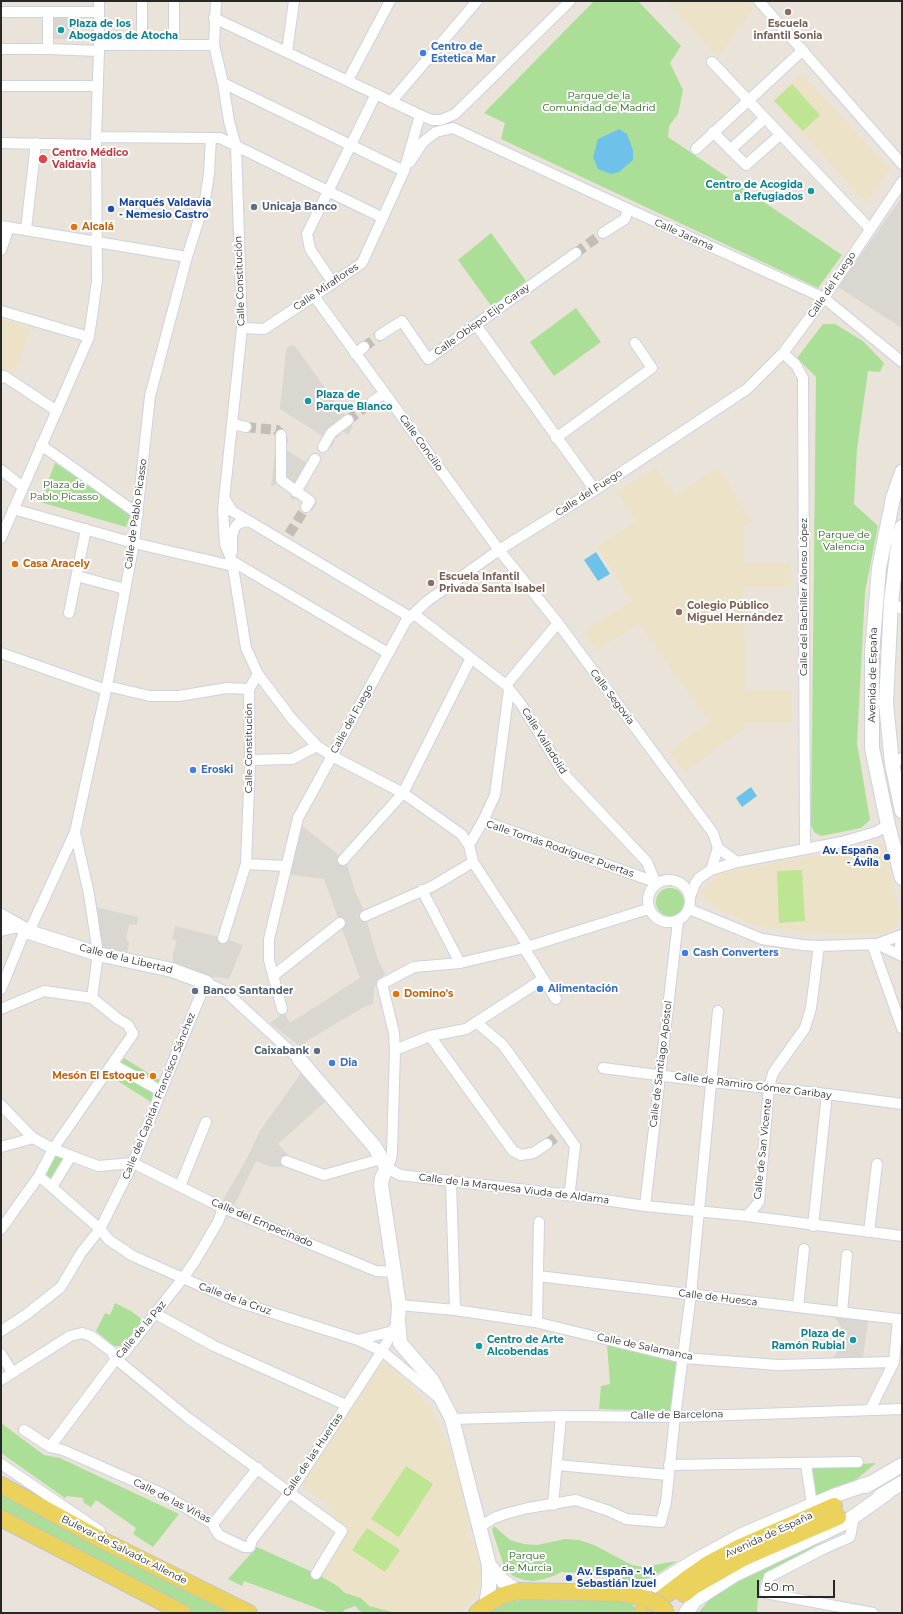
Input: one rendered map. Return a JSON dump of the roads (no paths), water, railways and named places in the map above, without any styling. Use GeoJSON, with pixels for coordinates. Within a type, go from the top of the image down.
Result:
{"type":"FeatureCollection","features":[{"type":"Feature","properties":{"kind":"main road","name":"Avenida de España"},"geometry":{"type":"LineString","coordinates":[[902,472],[893,498],[879,568],[872,653],[872,748],[888,825],[902,878]]}},
{"type":"Feature","properties":{"kind":"main road","name":"Avenida de España"},"geometry":{"type":"LineString","coordinates":[[902,527],[899,538],[896,605],[886,703],[897,761],[902,812]]}},
{"type":"Feature","properties":{"kind":"main road","name":"Calle de la Libertad"},"geometry":{"type":"LineString","coordinates":[[1,916],[24,930],[98,954],[172,970],[207,983]]}},
{"type":"Feature","properties":{"kind":"main road"},"geometry":{"type":"LineString","coordinates":[[299,1059],[374,1146],[384,1164],[381,1185],[399,1305],[396,1326],[400,1343],[432,1380],[452,1419],[489,1565],[489,1586],[481,1609]]}},
{"type":"Feature","properties":{"kind":"main road","name":"Avenida de España"},"geometry":{"type":"LineString","coordinates":[[640,1602],[683,1581],[708,1564],[738,1548],[842,1513],[873,1482],[902,1465]]}},
{"type":"Feature","properties":{"kind":"main road"},"geometry":{"type":"LineString","coordinates":[[640,1602],[648,1590],[693,1562],[742,1535],[812,1505],[873,1482]]}},
{"type":"Feature","properties":{"kind":"main road","name":"Avenida de España"},"geometry":{"type":"LineString","coordinates":[[659,1613],[694,1586],[743,1558],[887,1493],[902,1483]]}},
{"type":"Feature","properties":{"kind":"main road","name":"Bulevar de Salvador Allende"},"geometry":{"type":"LineString","coordinates":[[1,1485],[98,1538],[249,1613]]}},
{"type":"Feature","properties":{"kind":"main road"},"geometry":{"type":"LineString","coordinates":[[686,1613],[695,1600],[734,1575],[821,1535],[842,1513]]}},
{"type":"Feature","properties":{"kind":"main road"},"geometry":{"type":"LineString","coordinates":[[1,1518],[182,1613]]}},
{"type":"Feature","properties":{"kind":"main road"},"geometry":{"type":"LineString","coordinates":[[489,1565],[517,1592]]}},
{"type":"Feature","properties":{"kind":"main road"},"geometry":{"type":"LineString","coordinates":[[481,1609],[501,1596],[517,1592],[640,1602],[660,1605],[667,1613]]}},
{"type":"Feature","properties":{"kind":"street"},"geometry":{"type":"LineString","coordinates":[[1,538],[89,337],[98,281],[96,141],[99,48],[98,1]]}},
{"type":"Feature","properties":{"kind":"street"},"geometry":{"type":"LineString","coordinates":[[142,1],[142,45]]}},
{"type":"Feature","properties":{"kind":"street"},"geometry":{"type":"LineString","coordinates":[[174,1],[174,44]]}},
{"type":"Feature","properties":{"kind":"street","name":"Calle Constitución"},"geometry":{"type":"LineString","coordinates":[[216,1],[214,18],[214,45],[223,83],[229,120],[236,146],[242,328],[223,510],[225,544],[232,562]]}},
{"type":"Feature","properties":{"kind":"street"},"geometry":{"type":"LineString","coordinates":[[287,52],[294,1]]}},
{"type":"Feature","properties":{"kind":"street"},"geometry":{"type":"LineString","coordinates":[[348,80],[390,1]]}},
{"type":"Feature","properties":{"kind":"street"},"geometry":{"type":"LineString","coordinates":[[391,102],[478,1]]}},
{"type":"Feature","properties":{"kind":"street"},"geometry":{"type":"LineString","coordinates":[[214,18],[348,80],[391,102],[432,120],[441,120],[455,114],[570,1]]}},
{"type":"Feature","properties":{"kind":"street"},"geometry":{"type":"LineString","coordinates":[[760,2],[902,164]]}},
{"type":"Feature","properties":{"kind":"street"},"geometry":{"type":"LineString","coordinates":[[1,12],[98,12]]}},
{"type":"Feature","properties":{"kind":"street"},"geometry":{"type":"LineString","coordinates":[[48,12],[48,49]]}},
{"type":"Feature","properties":{"kind":"street"},"geometry":{"type":"LineString","coordinates":[[1,49],[99,48],[174,44],[214,45]]}},
{"type":"Feature","properties":{"kind":"street"},"geometry":{"type":"LineString","coordinates":[[696,149],[803,50]]}},
{"type":"Feature","properties":{"kind":"street"},"geometry":{"type":"LineString","coordinates":[[712,62],[764,119],[870,229]]}},
{"type":"Feature","properties":{"kind":"street"},"geometry":{"type":"LineString","coordinates":[[223,83],[404,171]]}},
{"type":"Feature","properties":{"kind":"street"},"geometry":{"type":"LineString","coordinates":[[1,86],[98,86]]}},
{"type":"Feature","properties":{"kind":"street"},"geometry":{"type":"LineString","coordinates":[[334,283],[310,249],[307,234],[376,94]]}},
{"type":"Feature","properties":{"kind":"street"},"geometry":{"type":"LineString","coordinates":[[453,128],[466,103]]}},
{"type":"Feature","properties":{"kind":"street","name":"Calle Miraflores"},"geometry":{"type":"LineString","coordinates":[[242,328],[264,329],[362,263],[404,171],[420,114]]}},
{"type":"Feature","properties":{"kind":"street"},"geometry":{"type":"LineString","coordinates":[[453,128],[455,114]]}},
{"type":"Feature","properties":{"kind":"street"},"geometry":{"type":"LineString","coordinates":[[730,150],[764,119]]}},
{"type":"Feature","properties":{"kind":"street","name":"Calle Miraflores"},"geometry":{"type":"LineString","coordinates":[[404,171],[423,142],[436,132],[453,128]]}},
{"type":"Feature","properties":{"kind":"street","name":"Calle Jarama"},"geometry":{"type":"LineString","coordinates":[[453,128],[824,298],[902,362]]}},
{"type":"Feature","properties":{"kind":"street"},"geometry":{"type":"LineString","coordinates":[[713,132],[746,165],[780,135]]}},
{"type":"Feature","properties":{"kind":"street","name":"Calle de Pablo Picasso"},"geometry":{"type":"LineString","coordinates":[[1,989],[24,930],[76,832],[134,543],[150,396],[187,257],[205,200],[212,138]]}},
{"type":"Feature","properties":{"kind":"street"},"geometry":{"type":"LineString","coordinates":[[1,143],[220,138],[383,218]]}},
{"type":"Feature","properties":{"kind":"street"},"geometry":{"type":"LineString","coordinates":[[26,229],[36,143]]}},
{"type":"Feature","properties":{"kind":"street","name":"Calle del Fuego"},"geometry":{"type":"LineString","coordinates":[[282,1009],[269,960],[269,940],[285,866],[298,818],[406,621],[426,602],[499,550],[595,490],[747,390],[783,353],[824,298],[902,182]]}},
{"type":"Feature","properties":{"kind":"street"},"geometry":{"type":"LineString","coordinates":[[603,233],[625,219],[628,209]]}},
{"type":"Feature","properties":{"kind":"street"},"geometry":{"type":"LineString","coordinates":[[1,250],[5,226],[187,257]]}},
{"type":"Feature","properties":{"kind":"street","name":"Calle Obispo Eijo Garay"},"geometry":{"type":"LineString","coordinates":[[380,335],[402,320],[428,359],[576,253]]}},
{"type":"Feature","properties":{"kind":"street","name":"Calle Concilio"},"geometry":{"type":"LineString","coordinates":[[314,296],[359,350],[385,393],[499,550]]}},
{"type":"Feature","properties":{"kind":"street"},"geometry":{"type":"LineString","coordinates":[[1,311],[89,337]]}},
{"type":"Feature","properties":{"kind":"street"},"geometry":{"type":"LineString","coordinates":[[476,325],[556,438],[595,490]]}},
{"type":"Feature","properties":{"kind":"street"},"geometry":{"type":"LineString","coordinates":[[556,438],[652,368],[635,343]]}},
{"type":"Feature","properties":{"kind":"street","name":"Calle del Bachiller Alonso López"},"geometry":{"type":"LineString","coordinates":[[783,353],[796,365],[803,378],[805,849]]}},
{"type":"Feature","properties":{"kind":"street"},"geometry":{"type":"LineString","coordinates":[[1,378],[4,376],[56,411]]}},
{"type":"Feature","properties":{"kind":"street"},"geometry":{"type":"LineString","coordinates":[[373,401],[385,393]]}},
{"type":"Feature","properties":{"kind":"street"},"geometry":{"type":"LineString","coordinates":[[323,447],[331,433],[348,420]]}},
{"type":"Feature","properties":{"kind":"street"},"geometry":{"type":"LineString","coordinates":[[232,424],[246,427]]}},
{"type":"Feature","properties":{"kind":"street"},"geometry":{"type":"LineString","coordinates":[[281,435],[281,480],[310,501],[306,507]]}},
{"type":"Feature","properties":{"kind":"street"},"geometry":{"type":"LineString","coordinates":[[41,445],[138,514]]}},
{"type":"Feature","properties":{"kind":"street"},"geometry":{"type":"LineString","coordinates":[[296,492],[316,459]]}},
{"type":"Feature","properties":{"kind":"street"},"geometry":{"type":"LineString","coordinates":[[1,470],[23,487]]}},
{"type":"Feature","properties":{"kind":"street","name":"Calle Valladolid"},"geometry":{"type":"LineString","coordinates":[[225,499],[232,511],[248,521],[287,538],[412,615],[471,658],[508,688],[520,704],[564,774],[647,862],[657,883]]}},
{"type":"Feature","properties":{"kind":"street"},"geometry":{"type":"LineString","coordinates":[[13,510],[134,543],[232,562],[388,653]]}},
{"type":"Feature","properties":{"kind":"street","name":"Calle Constitución"},"geometry":{"type":"LineString","coordinates":[[223,938],[246,864],[250,760],[248,690],[258,674],[246,648],[232,562],[232,535],[235,527],[239,523],[248,521]]}},
{"type":"Feature","properties":{"kind":"street"},"geometry":{"type":"LineString","coordinates":[[69,613],[86,529]]}},
{"type":"Feature","properties":{"kind":"street","name":"Calle Segovia"},"geometry":{"type":"LineString","coordinates":[[499,550],[558,623],[713,833],[718,848]]}},
{"type":"Feature","properties":{"kind":"street"},"geometry":{"type":"LineString","coordinates":[[77,576],[125,589]]}},
{"type":"Feature","properties":{"kind":"street"},"geometry":{"type":"LineString","coordinates":[[483,821],[495,795],[508,688],[558,623]]}},
{"type":"Feature","properties":{"kind":"street"},"geometry":{"type":"LineString","coordinates":[[1,653],[106,688],[150,696],[179,696],[227,688],[248,690]]}},
{"type":"Feature","properties":{"kind":"street"},"geometry":{"type":"LineString","coordinates":[[343,860],[403,793],[471,658]]}},
{"type":"Feature","properties":{"kind":"street"},"geometry":{"type":"LineString","coordinates":[[258,674],[292,719],[318,746],[332,756],[403,793],[461,834],[469,844],[473,862],[526,947],[543,979],[556,999]]}},
{"type":"Feature","properties":{"kind":"street"},"geometry":{"type":"LineString","coordinates":[[250,760],[292,759],[318,746]]}},
{"type":"Feature","properties":{"kind":"street","name":"Calle Tomás Rodríguez Puertas"},"geometry":{"type":"LineString","coordinates":[[469,844],[483,821],[657,883]]}},
{"type":"Feature","properties":{"kind":"street"},"geometry":{"type":"LineString","coordinates":[[690,897],[683,886],[678,882],[671,880],[657,883],[650,893],[648,899],[648,909],[659,920],[672,923],[678,921],[689,909],[690,897],[695,884],[699,878],[711,870],[737,862],[842,842],[876,832],[888,825]]}},
{"type":"Feature","properties":{"kind":"street"},"geometry":{"type":"LineString","coordinates":[[76,832],[89,894],[98,954],[92,998]]}},
{"type":"Feature","properties":{"kind":"street"},"geometry":{"type":"LineString","coordinates":[[711,870],[718,848],[737,862]]}},
{"type":"Feature","properties":{"kind":"street"},"geometry":{"type":"LineString","coordinates":[[365,916],[433,886],[473,862]]}},
{"type":"Feature","properties":{"kind":"street"},"geometry":{"type":"LineString","coordinates":[[246,864],[285,866]]}},
{"type":"Feature","properties":{"kind":"street"},"geometry":{"type":"LineString","coordinates":[[422,890],[460,963]]}},
{"type":"Feature","properties":{"kind":"street"},"geometry":{"type":"LineString","coordinates":[[286,1161],[324,1174],[384,1164],[391,1159],[395,1050],[394,1033],[382,984],[414,967],[460,963],[526,947],[648,909]]}},
{"type":"Feature","properties":{"kind":"street"},"geometry":{"type":"LineString","coordinates":[[689,909],[762,939],[819,946],[874,944],[902,935],[900,946],[902,951]]}},
{"type":"Feature","properties":{"kind":"street","name":"Calle de Santiago Apóstol"},"geometry":{"type":"LineString","coordinates":[[645,1206],[678,921]]}},
{"type":"Feature","properties":{"kind":"street"},"geometry":{"type":"LineString","coordinates":[[273,976],[340,923]]}},
{"type":"Feature","properties":{"kind":"street"},"geometry":{"type":"LineString","coordinates":[[1,931],[24,930]]}},
{"type":"Feature","properties":{"kind":"street"},"geometry":{"type":"LineString","coordinates":[[874,944],[902,956]]}},
{"type":"Feature","properties":{"kind":"street"},"geometry":{"type":"LineString","coordinates":[[874,944],[902,1028]]}},
{"type":"Feature","properties":{"kind":"street","name":"Calle de San Vicente"},"geometry":{"type":"LineString","coordinates":[[747,1216],[759,1202],[769,1087],[773,1073],[805,1028],[811,1008],[819,946]]}},
{"type":"Feature","properties":{"kind":"street"},"geometry":{"type":"LineString","coordinates":[[395,1050],[430,1036],[466,1029],[543,979]]}},
{"type":"Feature","properties":{"kind":"street"},"geometry":{"type":"LineString","coordinates":[[207,983],[226,992],[299,1059]]}},
{"type":"Feature","properties":{"kind":"street","name":"Calle del Capitán Francisco Sánchez"},"geometry":{"type":"LineString","coordinates":[[1,1331],[27,1314],[61,1287],[82,1253],[100,1229],[133,1163],[161,1091],[201,994],[207,983]]}},
{"type":"Feature","properties":{"kind":"street"},"geometry":{"type":"LineString","coordinates":[[1,1009],[44,991],[92,998],[118,1019],[128,1025],[133,1034],[53,1149],[39,1176],[1,1229]]}},
{"type":"Feature","properties":{"kind":"street"},"geometry":{"type":"LineString","coordinates":[[480,1526],[505,1514],[528,1508],[576,1500],[609,1510],[626,1519],[661,1522],[666,1502],[674,1416],[691,1294],[718,1011]]}},
{"type":"Feature","properties":{"kind":"street"},"geometry":{"type":"LineString","coordinates":[[476,1022],[503,1045],[561,1134],[575,1146],[570,1190],[564,1195]]}},
{"type":"Feature","properties":{"kind":"street"},"geometry":{"type":"LineString","coordinates":[[430,1036],[514,1151],[520,1155],[533,1153],[547,1144]]}},
{"type":"Feature","properties":{"kind":"street"},"geometry":{"type":"LineString","coordinates":[[112,1064],[161,1091]]}},
{"type":"Feature","properties":{"kind":"street","name":"Calle de Ramiro Gómez Garibay"},"geometry":{"type":"LineString","coordinates":[[603,1068],[902,1104]]}},
{"type":"Feature","properties":{"kind":"street"},"geometry":{"type":"LineString","coordinates":[[813,1226],[827,1094]]}},
{"type":"Feature","properties":{"kind":"street"},"geometry":{"type":"LineString","coordinates":[[1,1106],[33,1138],[53,1149],[98,1166],[133,1163]]}},
{"type":"Feature","properties":{"kind":"street"},"geometry":{"type":"LineString","coordinates":[[180,1186],[206,1122]]}},
{"type":"Feature","properties":{"kind":"street"},"geometry":{"type":"LineString","coordinates":[[1,1147],[33,1138]]}},
{"type":"Feature","properties":{"kind":"street"},"geometry":{"type":"LineString","coordinates":[[52,1187],[71,1156]]}},
{"type":"Feature","properties":{"kind":"street","name":"Calle del Empecinado"},"geometry":{"type":"LineString","coordinates":[[133,1163],[223,1208],[376,1271],[395,1272]]}},
{"type":"Feature","properties":{"kind":"street","name":"Calle de la Marquesa Viuda de Aldama"},"geometry":{"type":"LineString","coordinates":[[384,1164],[400,1175],[645,1206],[747,1216],[813,1226],[902,1236]]}},
{"type":"Feature","properties":{"kind":"street"},"geometry":{"type":"LineString","coordinates":[[868,1232],[877,1164]]}},
{"type":"Feature","properties":{"kind":"street","name":"Calle de la Cruz"},"geometry":{"type":"LineString","coordinates":[[39,1176],[100,1229],[109,1240],[133,1256],[235,1300],[358,1340],[382,1351],[443,1401]]}},
{"type":"Feature","properties":{"kind":"street"},"geometry":{"type":"LineString","coordinates":[[451,1181],[455,1310]]}},
{"type":"Feature","properties":{"kind":"street","name":"Calle de la Paz"},"geometry":{"type":"LineString","coordinates":[[50,1447],[116,1359],[125,1352],[183,1278],[218,1222],[223,1208]]}},
{"type":"Feature","properties":{"kind":"street"},"geometry":{"type":"LineString","coordinates":[[537,1322],[539,1222]]}},
{"type":"Feature","properties":{"kind":"street"},"geometry":{"type":"LineString","coordinates":[[798,1307],[804,1249]]}},
{"type":"Feature","properties":{"kind":"street"},"geometry":{"type":"LineString","coordinates":[[842,1312],[847,1256]]}},
{"type":"Feature","properties":{"kind":"street","name":"Calle de Huesca"},"geometry":{"type":"LineString","coordinates":[[538,1276],[898,1319],[894,1362]]}},
{"type":"Feature","properties":{"kind":"street","name":"Calle de Salamanca"},"geometry":{"type":"LineString","coordinates":[[399,1305],[455,1310],[537,1322],[683,1358],[778,1365],[894,1362]]}},
{"type":"Feature","properties":{"kind":"street"},"geometry":{"type":"LineString","coordinates":[[156,1314],[214,1346],[346,1405]]}},
{"type":"Feature","properties":{"kind":"street"},"geometry":{"type":"LineString","coordinates":[[358,1340],[396,1326]]}},
{"type":"Feature","properties":{"kind":"street","name":"Calle de las Huertas"},"geometry":{"type":"LineString","coordinates":[[213,1524],[214,1529],[219,1535],[244,1547],[250,1547],[252,1540],[290,1492],[382,1351],[396,1326]]}},
{"type":"Feature","properties":{"kind":"street"},"geometry":{"type":"LineString","coordinates":[[1,1380],[70,1336],[82,1333],[91,1336],[111,1351],[116,1359],[188,1418],[342,1531],[316,1574]]}},
{"type":"Feature","properties":{"kind":"street"},"geometry":{"type":"LineString","coordinates":[[1,1354],[12,1372]]}},
{"type":"Feature","properties":{"kind":"street"},"geometry":{"type":"LineString","coordinates":[[870,1410],[894,1362]]}},
{"type":"Feature","properties":{"kind":"street","name":"Calle de Barcelona"},"geometry":{"type":"LineString","coordinates":[[452,1419],[561,1416],[674,1416],[902,1409]]}},
{"type":"Feature","properties":{"kind":"street"},"geometry":{"type":"LineString","coordinates":[[553,1505],[561,1416]]}},
{"type":"Feature","properties":{"kind":"street","name":"Calle de las Viñas"},"geometry":{"type":"LineString","coordinates":[[24,1430],[50,1447],[64,1450],[161,1493],[213,1524],[258,1468]]}},
{"type":"Feature","properties":{"kind":"street"},"geometry":{"type":"LineString","coordinates":[[557,1465],[669,1470],[858,1462]]}},
{"type":"Feature","properties":{"kind":"street"},"geometry":{"type":"LineString","coordinates":[[1,1464],[82,1519],[161,1569]]}},
{"type":"Feature","properties":{"kind":"street"},"geometry":{"type":"LineString","coordinates":[[806,1464],[812,1505]]}},
{"type":"Feature","properties":{"kind":"street"},"geometry":{"type":"LineString","coordinates":[[842,1513],[850,1537],[768,1577],[765,1593],[873,1613]]}},
{"type":"Feature","properties":{"kind":"water"},"geometry":{"type":"Polygon","coordinates":[[[619,129],[627,134],[633,150],[633,160],[619,172],[611,174],[598,169],[593,157],[598,139],[619,129]]]}},
{"type":"Feature","properties":{"kind":"water"},"geometry":{"type":"Polygon","coordinates":[[[596,552],[610,574],[598,581],[584,560],[596,552]]]}},
{"type":"Feature","properties":{"kind":"water"},"geometry":{"type":"Polygon","coordinates":[[[751,787],[757,796],[742,807],[736,798],[751,787]]]}},
{"type":"Feature","properties":{"kind":"tunnel"},"geometry":{"type":"LineString","coordinates":[[576,253],[603,233]]}},
{"type":"Feature","properties":{"kind":"tunnel"},"geometry":{"type":"LineString","coordinates":[[364,347],[380,335]]}},
{"type":"Feature","properties":{"kind":"tunnel"},"geometry":{"type":"LineString","coordinates":[[348,420],[373,401]]}},
{"type":"Feature","properties":{"kind":"tunnel"},"geometry":{"type":"LineString","coordinates":[[246,427],[277,430],[281,435]]}},
{"type":"Feature","properties":{"kind":"tunnel"},"geometry":{"type":"LineString","coordinates":[[289,534],[306,507]]}},
{"type":"Feature","properties":{"kind":"tunnel"},"geometry":{"type":"LineString","coordinates":[[547,1144],[557,1136]]}},
{"type":"Feature","properties":{"kind":"place","name":"Escuela infantil Sonia"},"geometry":{"type":"Point","coordinates":[788,12]}},
{"type":"Feature","properties":{"kind":"place","name":"Plaza de los Abogados de Atocha"},"geometry":{"type":"Point","coordinates":[61,30]}},
{"type":"Feature","properties":{"kind":"place","name":"Centro de Estetica Mar"},"geometry":{"type":"Point","coordinates":[423,53]}},
{"type":"Feature","properties":{"kind":"place","name":"Centro Médico Valdavia"},"geometry":{"type":"Point","coordinates":[43,159]}},
{"type":"Feature","properties":{"kind":"place","name":"Centro de Acogida a Refugiados"},"geometry":{"type":"Point","coordinates":[811,191]}},
{"type":"Feature","properties":{"kind":"place","name":"Unicaja Banco"},"geometry":{"type":"Point","coordinates":[254,207]}},
{"type":"Feature","properties":{"kind":"place","name":"Marqués Valdavia - Nemesio Castro"},"geometry":{"type":"Point","coordinates":[111,209]}},
{"type":"Feature","properties":{"kind":"place","name":"Alcalá"},"geometry":{"type":"Point","coordinates":[74,227]}},
{"type":"Feature","properties":{"kind":"place","name":"Plaza de Parque Blanco"},"geometry":{"type":"Point","coordinates":[308,401]}},
{"type":"Feature","properties":{"kind":"place","name":"Casa Aracely"},"geometry":{"type":"Point","coordinates":[15,564]}},
{"type":"Feature","properties":{"kind":"place","name":"Escuela Infantil Privada Santa Isabel"},"geometry":{"type":"Point","coordinates":[431,583]}},
{"type":"Feature","properties":{"kind":"place","name":"Colegio Público Miguel Hernández"},"geometry":{"type":"Point","coordinates":[679,612]}},
{"type":"Feature","properties":{"kind":"place","name":"Eroski"},"geometry":{"type":"Point","coordinates":[193,770]}},
{"type":"Feature","properties":{"kind":"place","name":"Av. España - Ávila"},"geometry":{"type":"Point","coordinates":[887,857]}},
{"type":"Feature","properties":{"kind":"place","name":"Cash Converters"},"geometry":{"type":"Point","coordinates":[685,953]}},
{"type":"Feature","properties":{"kind":"place","name":"Alimentación"},"geometry":{"type":"Point","coordinates":[540,989]}},
{"type":"Feature","properties":{"kind":"place","name":"Banco Santander"},"geometry":{"type":"Point","coordinates":[195,991]}},
{"type":"Feature","properties":{"kind":"place","name":"Domino's"},"geometry":{"type":"Point","coordinates":[396,994]}},
{"type":"Feature","properties":{"kind":"place","name":"Caixabank"},"geometry":{"type":"Point","coordinates":[317,1051]}},
{"type":"Feature","properties":{"kind":"place","name":"Dia"},"geometry":{"type":"Point","coordinates":[332,1063]}},
{"type":"Feature","properties":{"kind":"place","name":"Mesón El Estoque"},"geometry":{"type":"Point","coordinates":[153,1076]}},
{"type":"Feature","properties":{"kind":"place","name":"Plaza de Ramón Rubial"},"geometry":{"type":"Point","coordinates":[853,1340]}},
{"type":"Feature","properties":{"kind":"place","name":"Centro de Arte Alcobendas"},"geometry":{"type":"Point","coordinates":[479,1346]}},
{"type":"Feature","properties":{"kind":"place","name":"Av. España - M. Sebastián Izuel"},"geometry":{"type":"Point","coordinates":[569,1578]}},
{"type":"Feature","properties":{"kind":"park label","name":"Parque de la Comunidad de Madrid"},"geometry":{"type":"Point","coordinates":[599,102]}},
{"type":"Feature","properties":{"kind":"park label","name":"Plaza de Pablo Picasso"},"geometry":{"type":"Point","coordinates":[64,490]}},
{"type":"Feature","properties":{"kind":"park label","name":"Parque de Valencia"},"geometry":{"type":"Point","coordinates":[844,540]}},
{"type":"Feature","properties":{"kind":"park label","name":"Parque de Murcia"},"geometry":{"type":"Point","coordinates":[527,1562]}}]}
